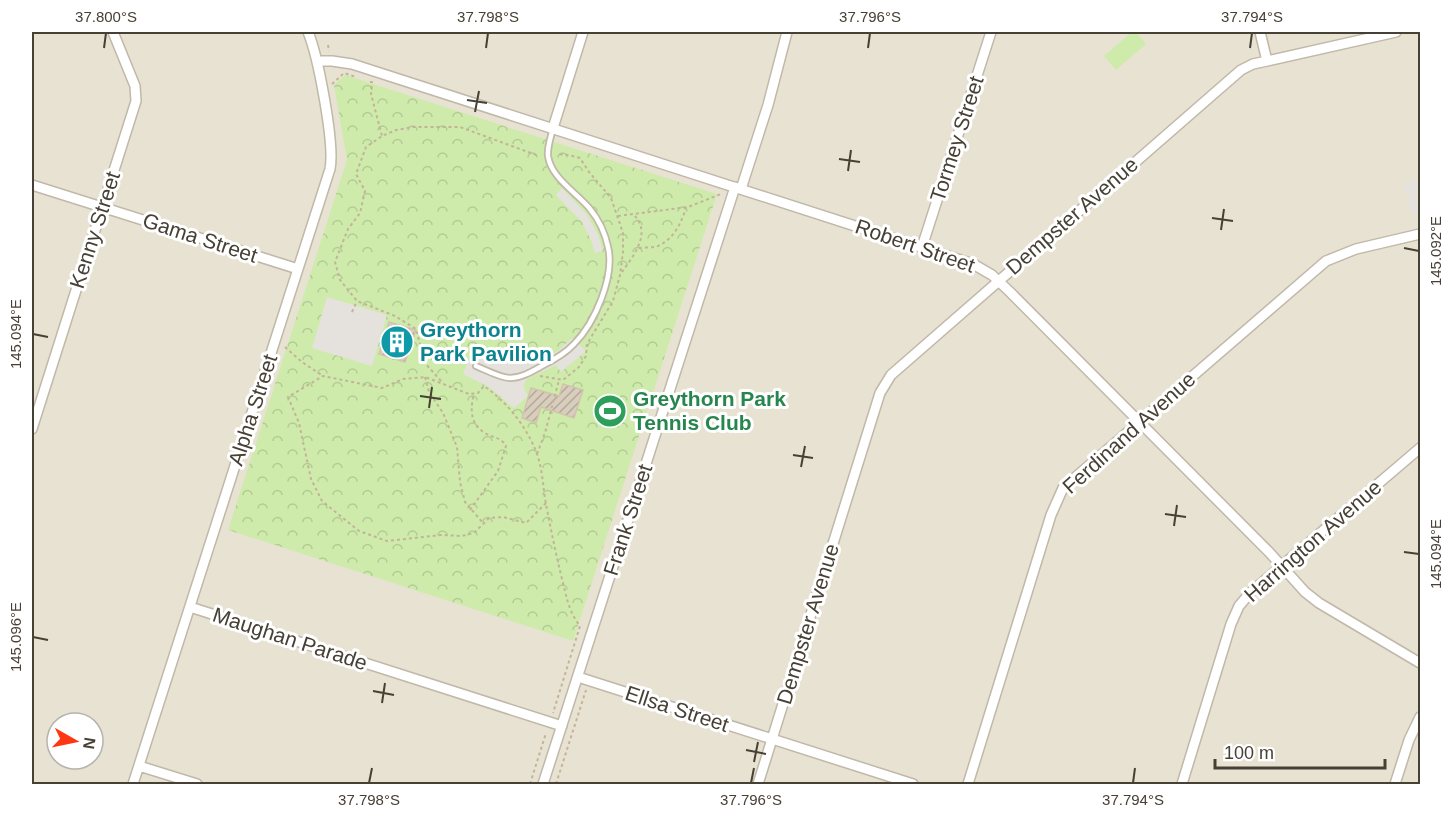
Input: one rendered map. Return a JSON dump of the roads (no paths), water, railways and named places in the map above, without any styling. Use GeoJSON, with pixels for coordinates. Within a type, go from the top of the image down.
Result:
{"type":"FeatureCollection","features":[{"type":"Feature","properties":{"kind":"street","name":"Kenny Street"},"geometry":{"type":"LineString","coordinates":[[32,429],[137,96],[113,32]]}},
{"type":"Feature","properties":{"kind":"street","name":"Alpha Street"},"geometry":{"type":"LineString","coordinates":[[133,784],[328,176],[332,156],[316,61],[308,32]]}},
{"type":"Feature","properties":{"kind":"street"},"geometry":{"type":"LineString","coordinates":[[553,128],[583,32]]}},
{"type":"Feature","properties":{"kind":"street","name":"Frank Street"},"geometry":{"type":"LineString","coordinates":[[543,784],[738,188],[770,99],[787,32]]}},
{"type":"Feature","properties":{"kind":"street","name":"Tormey Street"},"geometry":{"type":"LineString","coordinates":[[922,247],[991,32]]}},
{"type":"Feature","properties":{"kind":"street"},"geometry":{"type":"LineString","coordinates":[[1260,32],[1267,61]]}},
{"type":"Feature","properties":{"kind":"street","name":"Dempster Avenue"},"geometry":{"type":"LineString","coordinates":[[758,784],[882,387],[901,364],[1241,70],[1253,64],[1396,32]]}},
{"type":"Feature","properties":{"kind":"street","name":"Robert Street"},"geometry":{"type":"LineString","coordinates":[[316,61],[352,64],[973,264],[998,280],[1305,592],[1319,603],[1420,663]]}},
{"type":"Feature","properties":{"kind":"street","name":"Gama Street"},"geometry":{"type":"LineString","coordinates":[[32,185],[298,269]]}},
{"type":"Feature","properties":{"kind":"street","name":"Ferdinand Avenue"},"geometry":{"type":"LineString","coordinates":[[968,784],[1054,503],[1063,488],[1326,261],[1356,249],[1420,234]]}},
{"type":"Feature","properties":{"kind":"street","name":"Harrington Avenue"},"geometry":{"type":"LineString","coordinates":[[1182,784],[1235,614],[1244,599],[1420,448]]}},
{"type":"Feature","properties":{"kind":"street","name":"Maughan Parade"},"geometry":{"type":"LineString","coordinates":[[190,608],[562,726]]}},
{"type":"Feature","properties":{"kind":"street","name":"Ellsa Street"},"geometry":{"type":"LineString","coordinates":[[578,677],[913,784]]}},
{"type":"Feature","properties":{"kind":"street"},"geometry":{"type":"LineString","coordinates":[[1395,784],[1409,740],[1420,717]]}},
{"type":"Feature","properties":{"kind":"street"},"geometry":{"type":"LineString","coordinates":[[139,766],[197,784]]}},
{"type":"Feature","properties":{"kind":"lane"},"geometry":{"type":"LineString","coordinates":[[476,366],[509,379],[523,376],[552,361],[574,344],[605,289],[609,271],[608,249],[597,219],[558,177],[548,156],[553,128]]}},
{"type":"Feature","properties":{"kind":"place","name":"Greythorn Park Pavilion"},"geometry":{"type":"Point","coordinates":[397,342]}},
{"type":"Feature","properties":{"kind":"place","name":"Greythorn Park Tennis Club"},"geometry":{"type":"Point","coordinates":[610,411]}}]}
